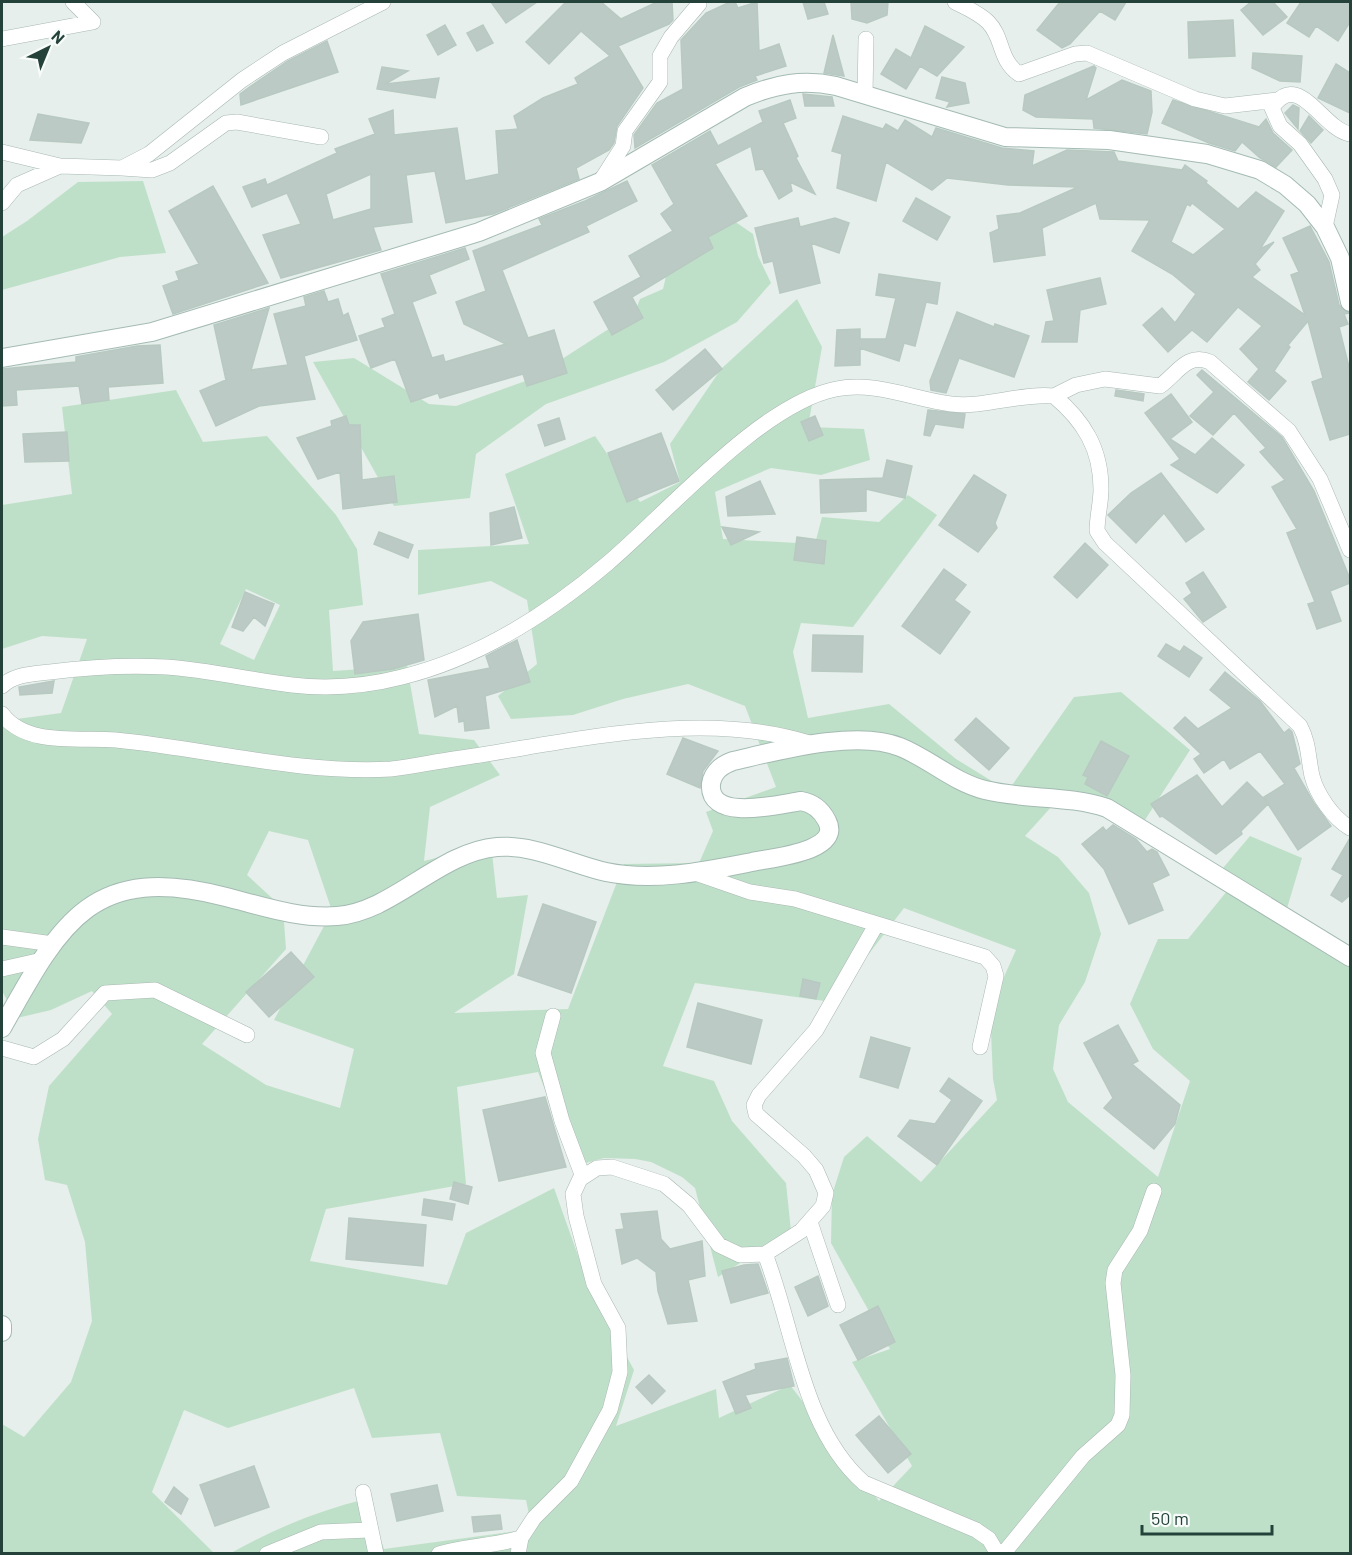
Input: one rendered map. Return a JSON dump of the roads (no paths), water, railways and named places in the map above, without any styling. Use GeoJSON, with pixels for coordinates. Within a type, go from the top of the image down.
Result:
{"type":"FeatureCollection","features":[{"type":"Feature","properties":{"kind":"street"},"geometry":{"type":"LineString","coordinates":[[2,39],[93,22],[73,2]]}},
{"type":"Feature","properties":{"kind":"street"},"geometry":{"type":"LineString","coordinates":[[123,168],[148,154],[242,80],[283,53],[383,2]]}},
{"type":"Feature","properties":{"kind":"street"},"geometry":{"type":"LineString","coordinates":[[955,2],[987,21],[993,29],[1005,61],[1019,74],[1075,54],[1087,53],[1195,99],[1225,106],[1277,100],[1286,95],[1295,94],[1304,99],[1336,129],[1350,134]]}},
{"type":"Feature","properties":{"kind":"street"},"geometry":{"type":"LineString","coordinates":[[600,182],[623,146],[625,131],[660,82],[660,56],[677,28],[699,4]]}},
{"type":"Feature","properties":{"kind":"street"},"geometry":{"type":"LineString","coordinates":[[865,95],[866,39]]}},
{"type":"Feature","properties":{"kind":"street"},"geometry":{"type":"LineString","coordinates":[[2,358],[101,343],[207,316],[479,232],[600,182],[745,97],[792,82],[816,82],[1005,137],[1109,140],[1207,154],[1260,170],[1285,185],[1307,204],[1325,227],[1340,258],[1350,302]]}},
{"type":"Feature","properties":{"kind":"street"},"geometry":{"type":"LineString","coordinates":[[1277,100],[1272,108],[1280,126],[1300,144],[1325,178],[1332,195],[1325,227]]}},
{"type":"Feature","properties":{"kind":"street"},"geometry":{"type":"LineString","coordinates":[[2,152],[60,166],[152,170],[170,163],[226,123],[237,122],[321,137]]}},
{"type":"Feature","properties":{"kind":"street"},"geometry":{"type":"LineString","coordinates":[[2,203],[17,185],[60,166]]}},
{"type":"Feature","properties":{"kind":"street"},"geometry":{"type":"LineString","coordinates":[[2,686],[15,677],[101,666],[168,667],[294,685],[344,686],[400,678],[447,663],[499,639],[555,606],[609,562],[757,430],[809,397],[838,388],[872,387],[950,404],[969,405],[1038,395],[1054,396],[1076,385],[1105,379],[1160,386],[1192,359],[1200,358],[1210,362],[1289,431],[1320,479],[1350,550]]}},
{"type":"Feature","properties":{"kind":"street"},"geometry":{"type":"LineString","coordinates":[[1054,396],[1085,427],[1098,456],[1101,489],[1096,531],[1105,543],[1300,726],[1309,747],[1312,778],[1334,814],[1350,828]]}},
{"type":"Feature","properties":{"kind":"street"},"geometry":{"type":"LineString","coordinates":[[2,714],[9,723],[23,732],[40,736],[173,747],[339,771],[394,769],[618,735],[701,727],[776,733],[809,743]]}},
{"type":"Feature","properties":{"kind":"street"},"geometry":{"type":"LineString","coordinates":[[2,1028],[42,960],[76,918],[103,897],[140,886],[184,887],[300,915],[340,916],[368,908],[439,868],[481,850],[497,847],[524,848],[618,874],[695,873],[806,852],[825,840],[829,831],[828,823],[811,803],[801,801],[738,809],[726,807],[715,797],[711,785],[714,774],[721,766],[809,743],[886,742],[904,748],[967,785],[1009,795],[1083,801],[1107,808],[1350,957]]}},
{"type":"Feature","properties":{"kind":"street"},"geometry":{"type":"LineString","coordinates":[[695,873],[750,892],[795,899],[985,957],[993,966],[996,976],[980,1047]]}},
{"type":"Feature","properties":{"kind":"street"},"geometry":{"type":"LineString","coordinates":[[439,1554],[455,1549],[520,1546],[534,1518],[570,1481],[610,1410],[620,1372],[618,1328],[594,1284],[576,1216],[573,1194],[583,1177],[597,1168],[612,1167],[664,1184],[689,1205],[719,1245],[740,1255],[765,1254],[801,1231],[823,1206],[826,1193],[823,1183],[804,1156],[756,1114],[754,1105],[759,1095],[816,1030],[876,925]]}},
{"type":"Feature","properties":{"kind":"street"},"geometry":{"type":"LineString","coordinates":[[2,937],[53,944]]}},
{"type":"Feature","properties":{"kind":"street"},"geometry":{"type":"LineString","coordinates":[[2,969],[42,960]]}},
{"type":"Feature","properties":{"kind":"street"},"geometry":{"type":"LineString","coordinates":[[2,1048],[34,1057],[63,1039],[105,993],[155,990],[247,1035]]}},
{"type":"Feature","properties":{"kind":"street"},"geometry":{"type":"LineString","coordinates":[[553,1016],[543,1053],[562,1121],[583,1177]]}},
{"type":"Feature","properties":{"kind":"street"},"geometry":{"type":"LineString","coordinates":[[1003,1554],[1083,1456],[1118,1425],[1122,1415],[1123,1375],[1113,1283],[1115,1270],[1140,1231],[1154,1191]]}},
{"type":"Feature","properties":{"kind":"street"},"geometry":{"type":"LineString","coordinates":[[810,1222],[838,1305]]}},
{"type":"Feature","properties":{"kind":"street"},"geometry":{"type":"LineString","coordinates":[[765,1254],[779,1290],[816,1416],[851,1472],[864,1483],[976,1530],[989,1539],[998,1554]]}},
{"type":"Feature","properties":{"kind":"street"},"geometry":{"type":"LineString","coordinates":[[2,1325],[2,1332]]}},
{"type":"Feature","properties":{"kind":"street"},"geometry":{"type":"LineString","coordinates":[[363,1492],[369,1530],[376,1554]]}},
{"type":"Feature","properties":{"kind":"street"},"geometry":{"type":"LineString","coordinates":[[267,1554],[321,1532],[369,1530]]}}]}
